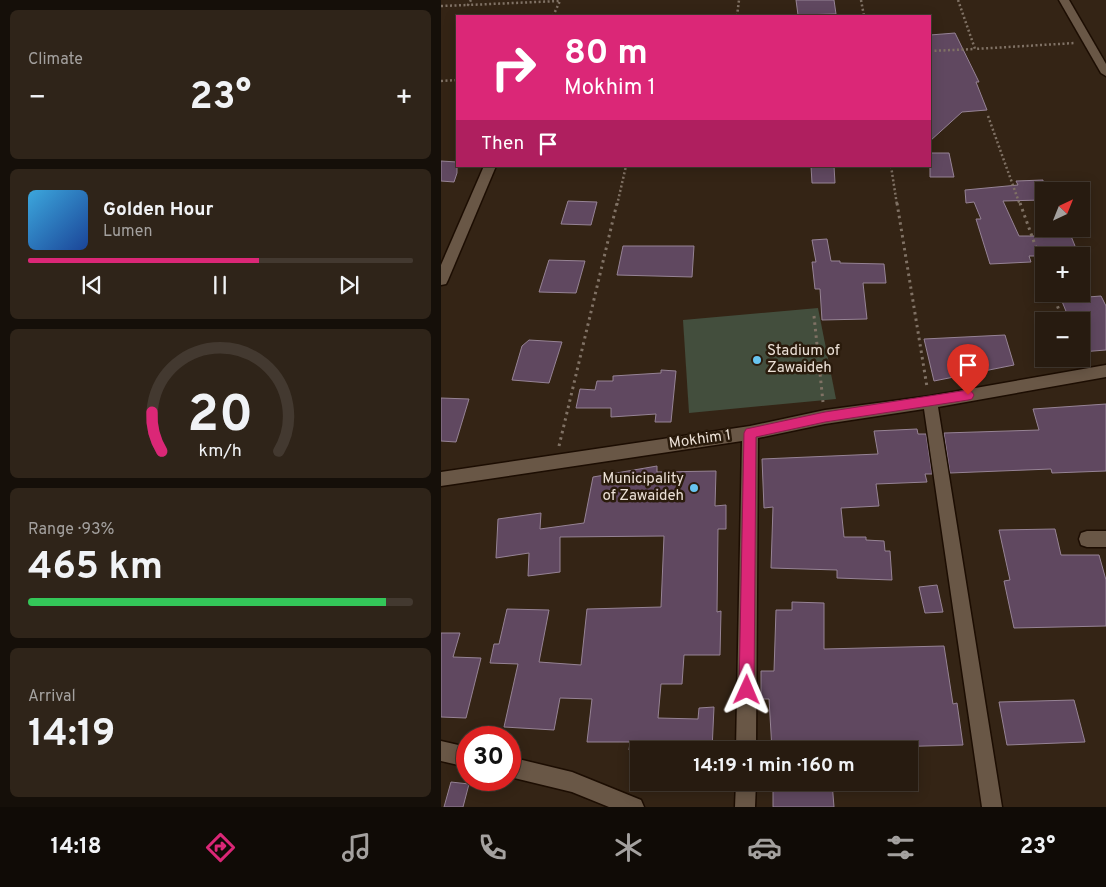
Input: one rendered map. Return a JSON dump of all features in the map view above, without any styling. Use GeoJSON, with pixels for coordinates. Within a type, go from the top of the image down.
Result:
{"type":"FeatureCollection","features":[{"type":"Feature","properties":{"kind":"street"},"geometry":{"type":"LineString","coordinates":[[1064,0],[1088,42],[1102,59],[1106,73]]}},
{"type":"Feature","properties":{"kind":"street"},"geometry":{"type":"LineString","coordinates":[[441,280],[490,167]]}},
{"type":"Feature","properties":{"kind":"street","name":"Mokhim 1"},"geometry":{"type":"LineString","coordinates":[[441,479],[750,433],[825,417],[930,402],[1106,371]]}},
{"type":"Feature","properties":{"kind":"street"},"geometry":{"type":"LineString","coordinates":[[930,402],[992,807]]}},
{"type":"Feature","properties":{"kind":"street"},"geometry":{"type":"LineString","coordinates":[[746,741],[750,433]]}},
{"type":"Feature","properties":{"kind":"street"},"geometry":{"type":"LineString","coordinates":[[1087,539],[1106,538]]}},
{"type":"Feature","properties":{"kind":"street"},"geometry":{"type":"LineString","coordinates":[[441,751],[456,755]]}},
{"type":"Feature","properties":{"kind":"street"},"geometry":{"type":"LineString","coordinates":[[521,770],[572,782],[634,807]]}},
{"type":"Feature","properties":{"kind":"street"},"geometry":{"type":"LineString","coordinates":[[745,807],[746,791]]}},
{"type":"Feature","properties":{"kind":"path"},"geometry":{"type":"LineString","coordinates":[[468,5],[471,0]]}},
{"type":"Feature","properties":{"kind":"path"},"geometry":{"type":"LineString","coordinates":[[737,15],[739,0]]}},
{"type":"Feature","properties":{"kind":"path"},"geometry":{"type":"LineString","coordinates":[[861,0],[864,15]]}},
{"type":"Feature","properties":{"kind":"path"},"geometry":{"type":"LineString","coordinates":[[958,0],[975,49]]}},
{"type":"Feature","properties":{"kind":"path"},"geometry":{"type":"LineString","coordinates":[[441,6],[559,1],[553,15]]}},
{"type":"Feature","properties":{"kind":"path"},"geometry":{"type":"LineString","coordinates":[[931,51],[1088,42]]}},
{"type":"Feature","properties":{"kind":"path"},"geometry":{"type":"LineString","coordinates":[[441,81],[456,80]]}},
{"type":"Feature","properties":{"kind":"path"},"geometry":{"type":"LineString","coordinates":[[988,116],[1036,247]]}},
{"type":"Feature","properties":{"kind":"path"},"geometry":{"type":"LineString","coordinates":[[556,461],[626,167]]}},
{"type":"Feature","properties":{"kind":"path"},"geometry":{"type":"LineString","coordinates":[[891,167],[930,402]]}},
{"type":"Feature","properties":{"kind":"path"},"geometry":{"type":"LineString","coordinates":[[814,316],[825,417]]}},
{"type":"Feature","properties":{"kind":"green space","name":"Stadium of Zawaideh"},"geometry":{"type":"Polygon","coordinates":[[[818,308],[836,399],[689,413],[683,320],[818,308]]]}},
{"type":"Feature","properties":{"kind":"building"},"geometry":{"type":"Polygon","coordinates":[[[796,0],[834,0],[836,14],[798,15],[796,0]]]}},
{"type":"Feature","properties":{"kind":"building"},"geometry":{"type":"Polygon","coordinates":[[[955,33],[979,82],[976,82],[987,110],[962,112],[931,140],[931,35],[955,33]]]}},
{"type":"Feature","properties":{"kind":"building"},"geometry":{"type":"Polygon","coordinates":[[[931,153],[949,153],[954,177],[930,177],[931,153]]]}},
{"type":"Feature","properties":{"kind":"building"},"geometry":{"type":"Polygon","coordinates":[[[441,161],[456,162],[457,173],[454,182],[441,181],[441,161]]]}},
{"type":"Feature","properties":{"kind":"building"},"geometry":{"type":"Polygon","coordinates":[[[811,167],[834,167],[835,183],[812,183],[811,167]]]}},
{"type":"Feature","properties":{"kind":"building"},"geometry":{"type":"Polygon","coordinates":[[[1043,180],[1043,182],[1035,182],[1035,200],[1003,201],[1019,236],[1072,238],[1075,247],[1035,247],[1035,256],[1029,256],[1031,262],[990,264],[976,219],[981,219],[974,202],[966,203],[965,190],[1018,185],[1016,181],[1043,180]]]}},
{"type":"Feature","properties":{"kind":"building"},"geometry":{"type":"Polygon","coordinates":[[[568,201],[597,202],[591,225],[561,224],[568,201]]]}},
{"type":"Feature","properties":{"kind":"building"},"geometry":{"type":"Polygon","coordinates":[[[827,239],[831,261],[884,264],[886,283],[863,283],[867,319],[822,320],[820,289],[815,289],[812,262],[816,262],[812,240],[827,239]]]}},
{"type":"Feature","properties":{"kind":"building"},"geometry":{"type":"Polygon","coordinates":[[[623,246],[694,246],[692,277],[617,275],[623,246]]]}},
{"type":"Feature","properties":{"kind":"building"},"geometry":{"type":"Polygon","coordinates":[[[549,260],[585,261],[576,293],[539,292],[549,260]]]}},
{"type":"Feature","properties":{"kind":"building"},"geometry":{"type":"Polygon","coordinates":[[[1101,296],[1106,306],[1106,350],[1090,351],[1090,312],[1066,312],[1062,302],[1090,302],[1090,297],[1101,296]]]}},
{"type":"Feature","properties":{"kind":"building"},"geometry":{"type":"Polygon","coordinates":[[[1005,335],[1014,365],[934,381],[924,339],[1005,335]]]}},
{"type":"Feature","properties":{"kind":"building"},"geometry":{"type":"Polygon","coordinates":[[[529,340],[562,342],[549,383],[512,380],[522,346],[529,340]]]}},
{"type":"Feature","properties":{"kind":"building"},"geometry":{"type":"Polygon","coordinates":[[[661,370],[676,371],[671,422],[655,422],[656,414],[611,417],[611,408],[576,408],[580,389],[595,390],[597,381],[613,381],[613,376],[661,373],[661,370]]]}},
{"type":"Feature","properties":{"kind":"building"},"geometry":{"type":"Polygon","coordinates":[[[441,398],[469,399],[456,442],[441,441],[441,398]]]}},
{"type":"Feature","properties":{"kind":"building"},"geometry":{"type":"Polygon","coordinates":[[[1106,404],[1106,471],[1052,473],[1051,469],[950,473],[944,433],[1039,430],[1033,409],[1106,404]]]}},
{"type":"Feature","properties":{"kind":"building"},"geometry":{"type":"Polygon","coordinates":[[[917,429],[918,434],[926,434],[932,474],[925,474],[927,482],[876,484],[879,506],[841,508],[844,537],[866,537],[866,540],[884,541],[885,551],[890,551],[892,580],[837,578],[837,570],[771,568],[773,507],[764,508],[762,459],[878,454],[874,431],[917,429]]]}},
{"type":"Feature","properties":{"kind":"building"},"geometry":{"type":"Polygon","coordinates":[[[657,466],[657,472],[716,471],[715,506],[726,505],[726,529],[718,529],[717,612],[721,611],[720,655],[684,655],[682,684],[661,684],[658,718],[698,719],[699,708],[714,707],[712,741],[587,742],[592,699],[560,698],[554,730],[504,726],[518,664],[490,663],[494,644],[499,644],[507,609],[549,610],[539,662],[581,665],[587,609],[661,607],[664,536],[560,537],[560,572],[528,576],[529,553],[496,558],[498,519],[541,513],[540,529],[584,523],[593,477],[657,466]]]}},
{"type":"Feature","properties":{"kind":"building"},"geometry":{"type":"Polygon","coordinates":[[[1055,529],[1061,555],[1099,555],[1106,580],[1106,626],[1014,628],[1004,581],[1010,580],[999,530],[1055,529]]]}},
{"type":"Feature","properties":{"kind":"building"},"geometry":{"type":"Polygon","coordinates":[[[937,585],[943,612],[925,613],[919,587],[937,585]]]}},
{"type":"Feature","properties":{"kind":"building"},"geometry":{"type":"Polygon","coordinates":[[[792,602],[824,603],[824,649],[944,646],[953,704],[957,703],[963,745],[918,746],[918,741],[771,741],[769,699],[761,699],[761,671],[774,671],[776,610],[792,610],[792,602]]]}},
{"type":"Feature","properties":{"kind":"building"},"geometry":{"type":"Polygon","coordinates":[[[441,633],[460,633],[453,657],[481,658],[466,718],[441,717],[441,633]]]}},
{"type":"Feature","properties":{"kind":"building"},"geometry":{"type":"Polygon","coordinates":[[[1074,700],[1085,742],[1007,745],[999,702],[1074,700]]]}},
{"type":"Feature","properties":{"kind":"building"},"geometry":{"type":"Polygon","coordinates":[[[451,782],[456,783],[456,791],[467,791],[463,807],[444,807],[451,782]]]}},
{"type":"Feature","properties":{"kind":"building"},"geometry":{"type":"Polygon","coordinates":[[[773,791],[833,791],[834,807],[773,807],[773,791]]]}},
{"type":"Feature","properties":{"kind":"place","name":"Stadium of Zawaideh"},"geometry":{"type":"Point","coordinates":[757,360]}},
{"type":"Feature","properties":{"kind":"place","name":"Municipality of Zawaideh"},"geometry":{"type":"Point","coordinates":[694,488]}},
{"type":"Feature","properties":{"kind":"route"},"geometry":{"type":"LineString","coordinates":[[747,690],[750,433],[825,417],[968,395]]}}]}
